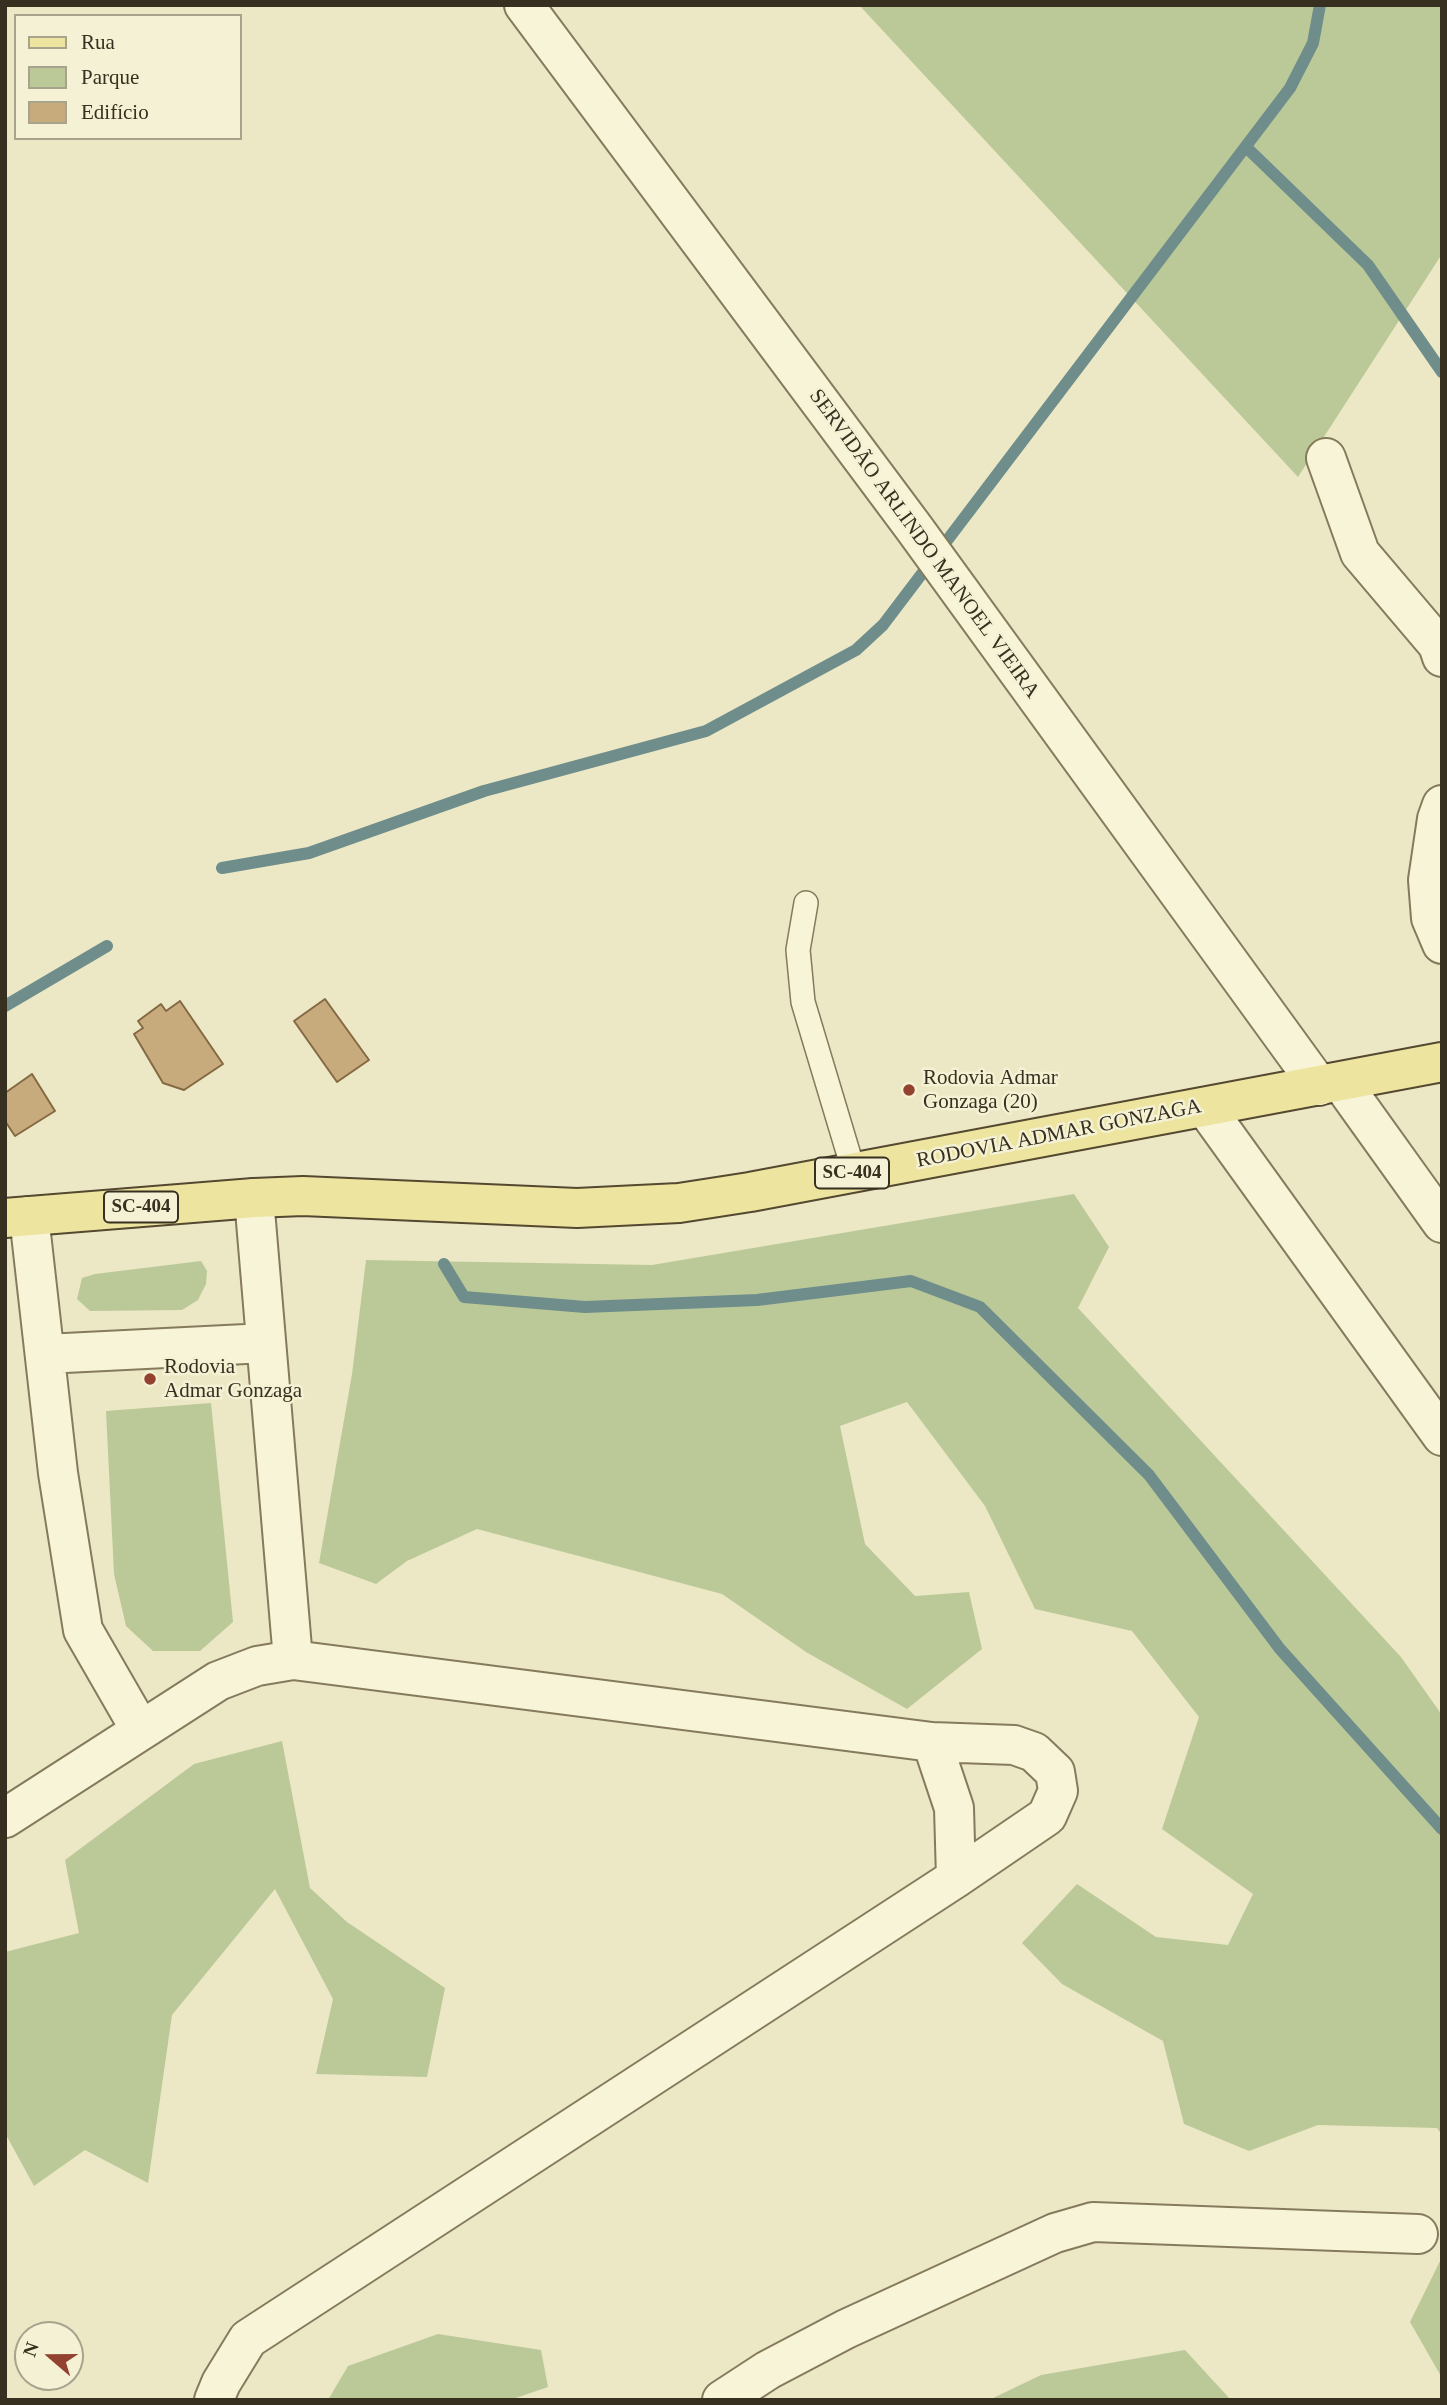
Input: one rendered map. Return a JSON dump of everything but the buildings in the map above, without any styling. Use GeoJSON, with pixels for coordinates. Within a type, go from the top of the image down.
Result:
{"type":"FeatureCollection","features":[{"type":"Feature","properties":{"kind":"main road","name":"RODOVIA ADMAR GONZAGA"},"geometry":{"type":"LineString","coordinates":[[17,1217],[254,1198],[329,1196],[521,1206],[632,1206],[679,1203],[1442,1062]]}},
{"type":"Feature","properties":{"kind":"street","name":"SERVIDÃO ARLINDO MANOEL VIEIRA"},"geometry":{"type":"LineString","coordinates":[[524,5],[1330,1084],[1442,1223]]}},
{"type":"Feature","properties":{"kind":"street"},"geometry":{"type":"LineString","coordinates":[[1326,458],[1360,553],[1438,645],[1442,657]]}},
{"type":"Feature","properties":{"kind":"street"},"geometry":{"type":"LineString","coordinates":[[1442,804],[1437,819],[1428,880],[1431,918],[1442,944]]}},
{"type":"Feature","properties":{"kind":"street"},"geometry":{"type":"LineString","coordinates":[[1205,1107],[1442,1436]]}},
{"type":"Feature","properties":{"kind":"street"},"geometry":{"type":"LineString","coordinates":[[254,1198],[293,1660]]}},
{"type":"Feature","properties":{"kind":"street"},"geometry":{"type":"LineString","coordinates":[[17,1217],[45,1354],[58,1473],[83,1630],[140,1729]]}},
{"type":"Feature","properties":{"kind":"street"},"geometry":{"type":"LineString","coordinates":[[45,1354],[266,1343]]}},
{"type":"Feature","properties":{"kind":"street"},"geometry":{"type":"LineString","coordinates":[[5,1818],[218,1681],[257,1666],[293,1660],[932,1742],[1014,1745],[1034,1752],[1055,1772],[1058,1791],[1047,1816],[248,2339],[220,2383],[214,2400]]}},
{"type":"Feature","properties":{"kind":"street"},"geometry":{"type":"LineString","coordinates":[[932,1742],[954,1808],[956,1878]]}},
{"type":"Feature","properties":{"kind":"street"},"geometry":{"type":"LineString","coordinates":[[722,2400],[768,2370],[846,2329],[1055,2233],[1093,2222],[1418,2234]]}},
{"type":"Feature","properties":{"kind":"lane"},"geometry":{"type":"LineString","coordinates":[[806,903],[798,950],[803,1002],[854,1172]]}},
{"type":"Feature","properties":{"kind":"green space"},"geometry":{"type":"Polygon","coordinates":[[[859,5],[1442,5],[1442,254],[1298,477],[859,5]]]}},
{"type":"Feature","properties":{"kind":"green space"},"geometry":{"type":"Polygon","coordinates":[[[1074,1194],[1109,1247],[1078,1308],[1401,1657],[1442,1715],[1442,2135],[1437,2128],[1318,2125],[1249,2151],[1184,2124],[1163,2041],[1062,1984],[1022,1943],[1077,1884],[1156,1937],[1228,1945],[1253,1894],[1162,1829],[1199,1717],[1132,1631],[1035,1609],[985,1506],[907,1402],[840,1426],[865,1544],[915,1596],[969,1592],[982,1649],[907,1709],[806,1652],[722,1594],[477,1529],[407,1561],[376,1584],[319,1563],[352,1374],[366,1260],[652,1265],[1074,1194]]]}},
{"type":"Feature","properties":{"kind":"green space"},"geometry":{"type":"Polygon","coordinates":[[[201,1261],[207,1271],[206,1284],[198,1300],[182,1310],[90,1311],[77,1299],[82,1278],[95,1274],[201,1261]]]}},
{"type":"Feature","properties":{"kind":"green space"},"geometry":{"type":"Polygon","coordinates":[[[211,1403],[233,1622],[200,1651],[153,1651],[126,1626],[114,1574],[106,1411],[211,1403]]]}},
{"type":"Feature","properties":{"kind":"green space"},"geometry":{"type":"Polygon","coordinates":[[[282,1741],[310,1888],[347,1922],[445,1988],[427,2077],[316,2074],[333,1999],[275,1889],[172,2015],[148,2183],[85,2150],[34,2186],[5,2133],[5,1952],[79,1933],[65,1860],[194,1764],[282,1741]]]}},
{"type":"Feature","properties":{"kind":"green space"},"geometry":{"type":"Polygon","coordinates":[[[1442,2257],[1442,2378],[1410,2322],[1442,2257]]]}},
{"type":"Feature","properties":{"kind":"green space"},"geometry":{"type":"Polygon","coordinates":[[[438,2334],[541,2350],[548,2387],[510,2400],[328,2400],[348,2366],[438,2334]]]}},
{"type":"Feature","properties":{"kind":"green space"},"geometry":{"type":"Polygon","coordinates":[[[1185,2350],[1231,2400],[989,2400],[1041,2375],[1185,2350]]]}},
{"type":"Feature","properties":{"kind":"waterway"},"geometry":{"type":"LineString","coordinates":[[222,868],[309,853],[484,791],[706,731],[856,650],[883,625],[1290,88],[1313,43],[1320,5]]}},
{"type":"Feature","properties":{"kind":"waterway"},"geometry":{"type":"LineString","coordinates":[[1246,147],[1368,265],[1442,372]]}},
{"type":"Feature","properties":{"kind":"waterway"},"geometry":{"type":"LineString","coordinates":[[5,1006],[107,946]]}},
{"type":"Feature","properties":{"kind":"waterway"},"geometry":{"type":"LineString","coordinates":[[444,1264],[464,1297],[585,1307],[757,1300],[911,1281],[980,1307],[1149,1475],[1280,1649],[1442,1829]]}},
{"type":"Feature","properties":{"kind":"place","name":"Rodovia Admar Gonzaga (20)"},"geometry":{"type":"Point","coordinates":[909,1090]}},
{"type":"Feature","properties":{"kind":"place","name":"Rodovia Admar Gonzaga"},"geometry":{"type":"Point","coordinates":[150,1379]}}]}
